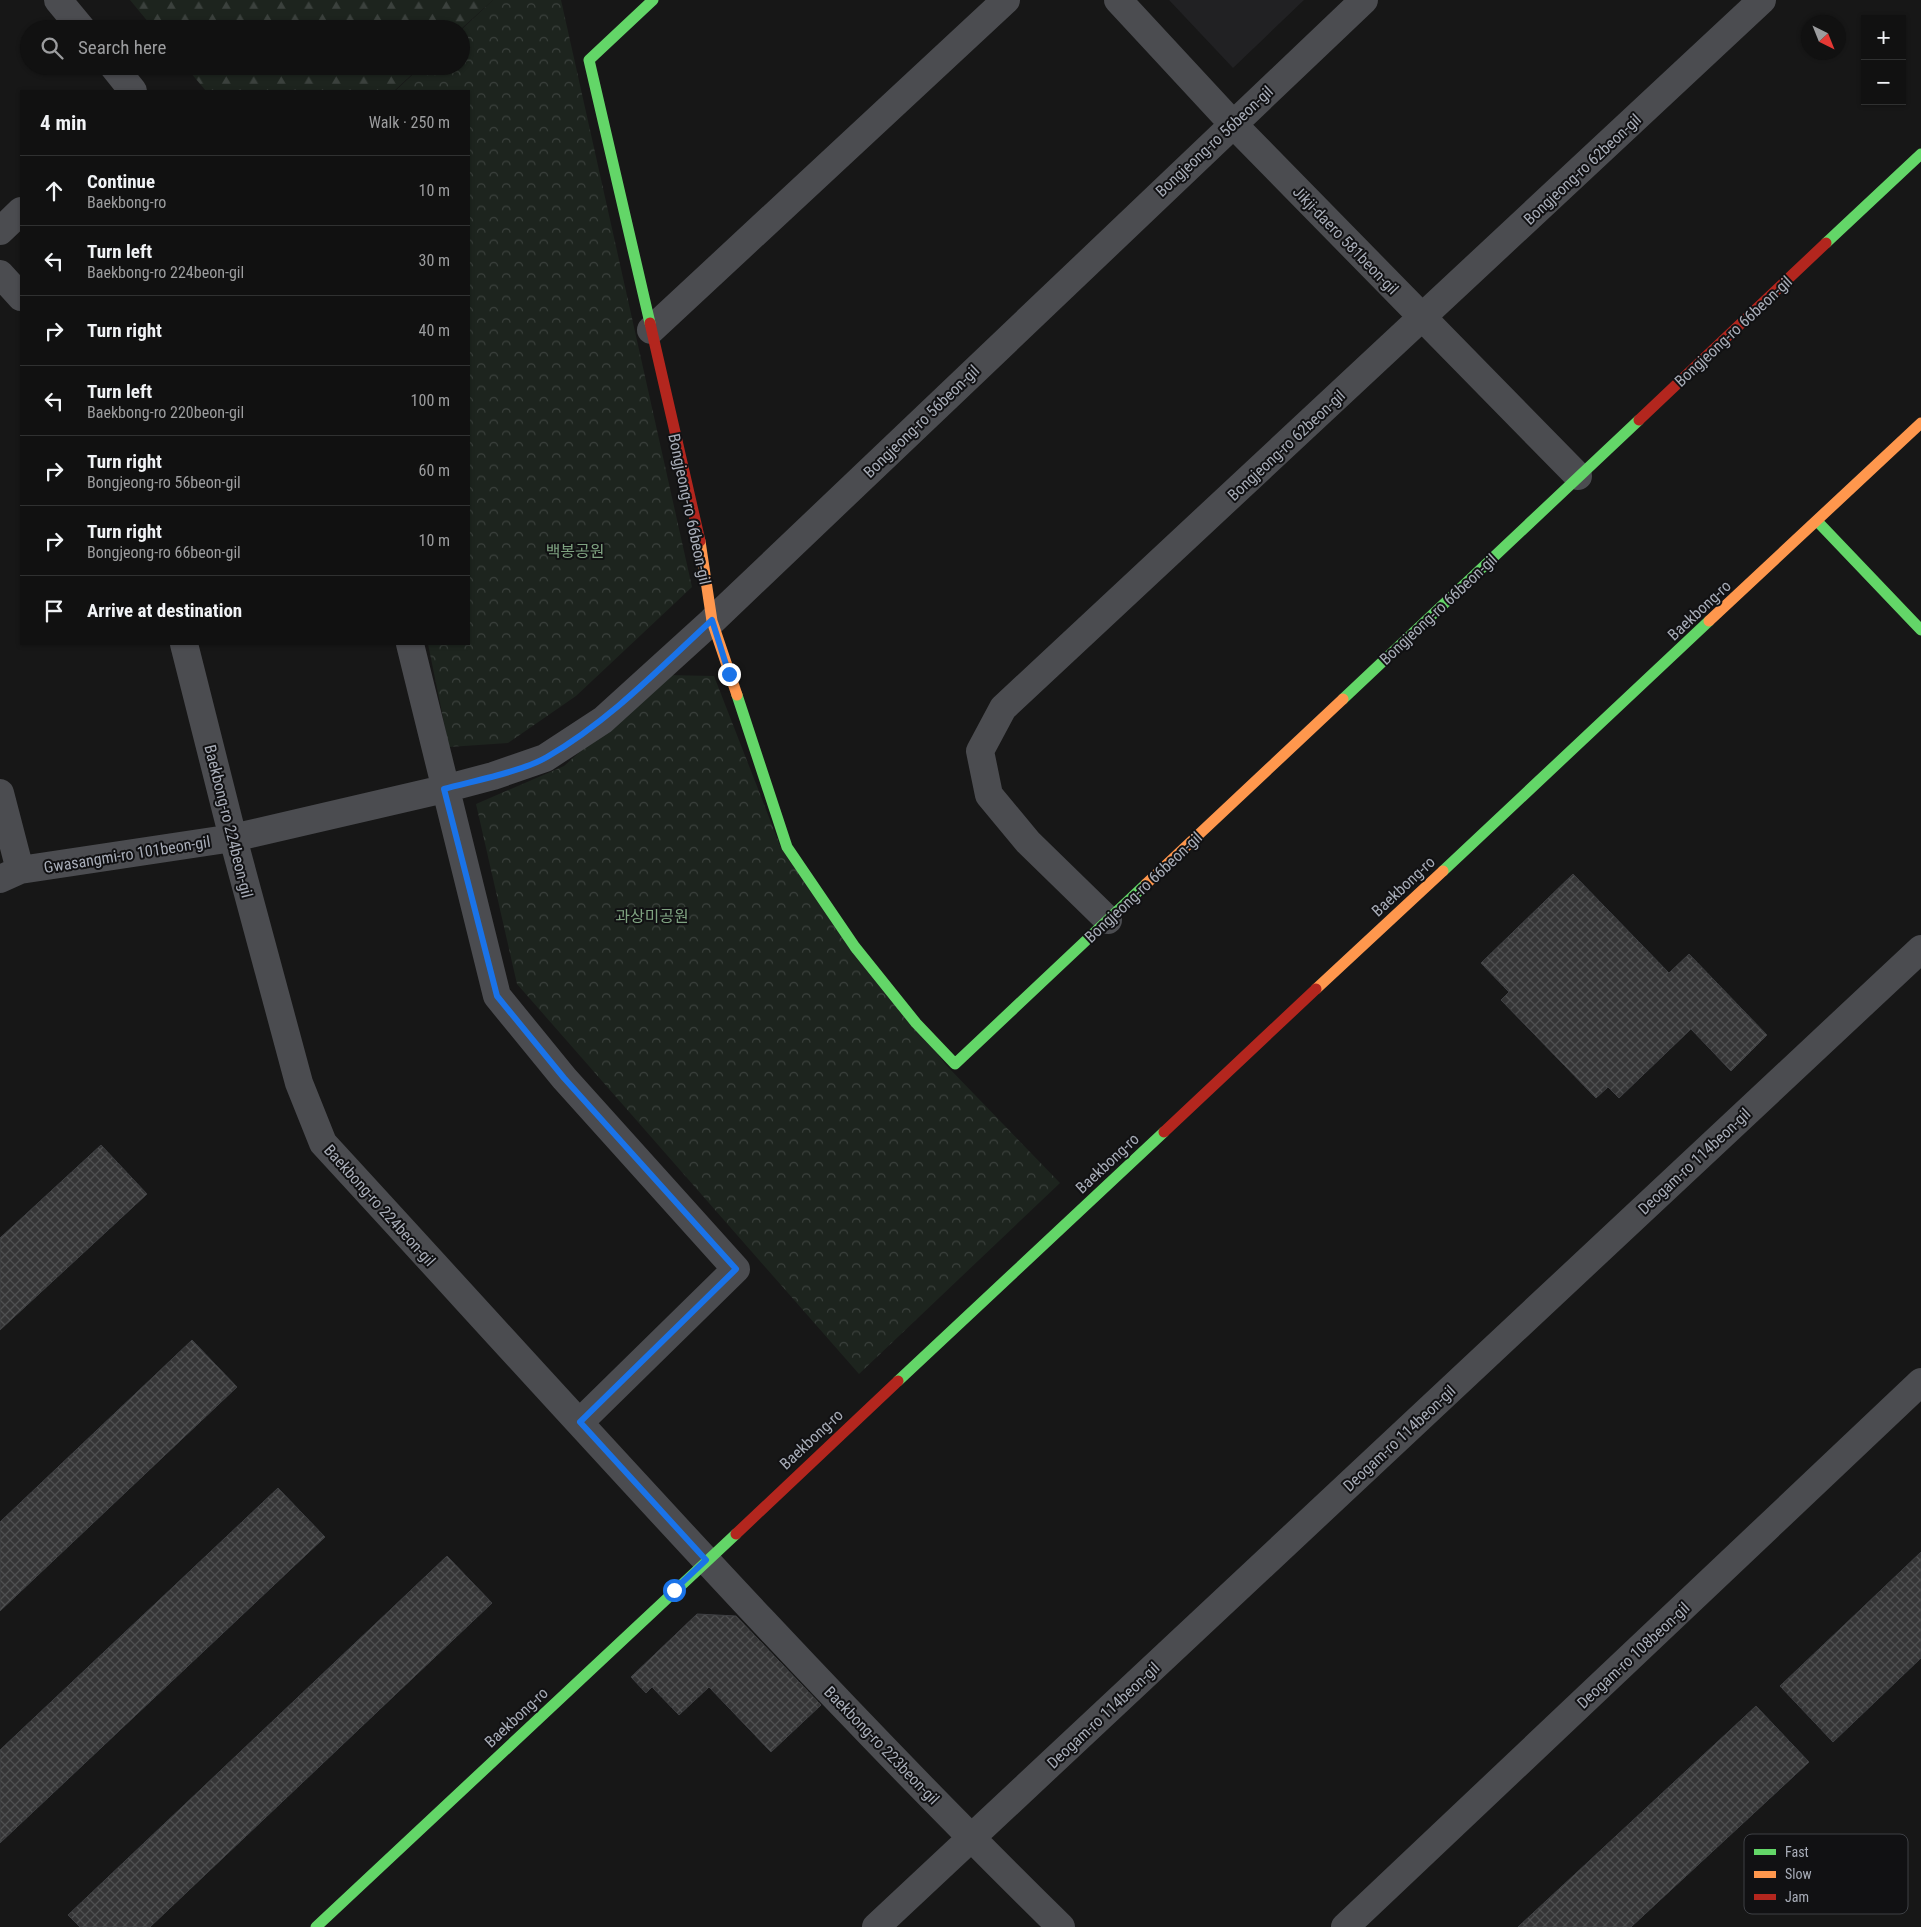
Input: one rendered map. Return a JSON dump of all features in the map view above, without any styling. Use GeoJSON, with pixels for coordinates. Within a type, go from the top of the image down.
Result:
{"type":"FeatureCollection","features":[{"type":"Feature","properties":{"kind":"street"},"geometry":{"type":"LineString","coordinates":[[58,0],[75,20]]}},
{"type":"Feature","properties":{"kind":"street","name":"Bongjeong-ro 66beon-gil"},"geometry":{"type":"LineString","coordinates":[[653,0],[589,60],[702,550],[712,620],[788,847],[855,946],[916,1022],[956,1064],[1921,154]]}},
{"type":"Feature","properties":{"kind":"street"},"geometry":{"type":"LineString","coordinates":[[651,330],[1006,0]]}},
{"type":"Feature","properties":{"kind":"street","name":"Jikji-daero 581beon-gil"},"geometry":{"type":"LineString","coordinates":[[1118,0],[1232,124],[1578,476]]}},
{"type":"Feature","properties":{"kind":"street","name":"Bongjeong-ro 56beon-gil"},"geometry":{"type":"LineString","coordinates":[[444,789],[493,776],[545,758],[603,720],[712,620],[1364,0]]}},
{"type":"Feature","properties":{"kind":"street","name":"Bongjeong-ro 62beon-gil"},"geometry":{"type":"LineString","coordinates":[[1108,920],[1028,842],[990,795],[980,751],[998,716],[1010,701],[1762,0]]}},
{"type":"Feature","properties":{"kind":"street"},"geometry":{"type":"LineString","coordinates":[[120,75],[132,90]]}},
{"type":"Feature","properties":{"kind":"street"},"geometry":{"type":"LineString","coordinates":[[0,231],[20,212]]}},
{"type":"Feature","properties":{"kind":"street"},"geometry":{"type":"LineString","coordinates":[[0,274],[20,296]]}},
{"type":"Feature","properties":{"kind":"street","name":"Baekbong-ro"},"geometry":{"type":"LineString","coordinates":[[316,1927],[1921,423]]}},
{"type":"Feature","properties":{"kind":"street"},"geometry":{"type":"LineString","coordinates":[[1817,521],[1921,630]]}},
{"type":"Feature","properties":{"kind":"street","name":"Baekbong-ro 224beon-gil"},"geometry":{"type":"LineString","coordinates":[[184,645],[233,838],[299,1083],[323,1143],[706,1560]]}},
{"type":"Feature","properties":{"kind":"street"},"geometry":{"type":"LineString","coordinates":[[410,645],[444,789],[497,996],[564,1078],[736,1269],[580,1422]]}},
{"type":"Feature","properties":{"kind":"street","name":"Gwasangmi-ro 101beon-gil"},"geometry":{"type":"LineString","coordinates":[[0,794],[10,875],[233,838],[444,789]]}},
{"type":"Feature","properties":{"kind":"street","name":"Deogam-ro 114beon-gil"},"geometry":{"type":"LineString","coordinates":[[876,1927],[1921,949]]}},
{"type":"Feature","properties":{"kind":"street","name":"Deogam-ro 108beon-gil"},"geometry":{"type":"LineString","coordinates":[[1345,1927],[1921,1382]]}},
{"type":"Feature","properties":{"kind":"street","name":"Baekbong-ro 223beon-gil"},"geometry":{"type":"LineString","coordinates":[[706,1560],[971,1838],[1061,1927]]}},
{"type":"Feature","properties":{"kind":"shaded area"},"geometry":{"type":"Polygon","coordinates":[[[1169,0],[1304,0],[1233,68],[1169,0]]]}},
{"type":"Feature","properties":{"kind":"green space"},"geometry":{"type":"Polygon","coordinates":[[[130,0],[493,0],[470,21],[147,20],[130,0]]]}},
{"type":"Feature","properties":{"kind":"green space","name":"백봉공원"},"geometry":{"type":"Polygon","coordinates":[[[493,0],[561,0],[692,587],[576,696],[508,743],[449,747],[428,645],[470,645],[470,90],[396,90],[412,75],[470,75],[470,22],[493,0]]]}},
{"type":"Feature","properties":{"kind":"green space"},"geometry":{"type":"Polygon","coordinates":[[[193,75],[411,75],[395,90],[205,90],[193,75]]]}},
{"type":"Feature","properties":{"kind":"green space","name":"과상미공원"},"geometry":{"type":"Polygon","coordinates":[[[665,675],[714,676],[781,848],[946,1065],[1060,1183],[859,1374],[517,984],[476,804],[564,766],[665,675]]]}},
{"type":"Feature","properties":{"kind":"building"},"geometry":{"type":"Polygon","coordinates":[[[1573,874],[1669,973],[1689,954],[1767,1035],[1731,1071],[1691,1029],[1619,1098],[1608,1087],[1596,1098],[1501,1000],[1509,992],[1481,963],[1573,874]]]}},
{"type":"Feature","properties":{"kind":"building"},"geometry":{"type":"Polygon","coordinates":[[[101,1145],[147,1194],[0,1330],[0,1238],[101,1145]]]}},
{"type":"Feature","properties":{"kind":"building"},"geometry":{"type":"Polygon","coordinates":[[[192,1340],[237,1387],[0,1611],[0,1522],[192,1340]]]}},
{"type":"Feature","properties":{"kind":"building"},"geometry":{"type":"Polygon","coordinates":[[[278,1488],[325,1537],[0,1843],[0,1750],[278,1488]]]}},
{"type":"Feature","properties":{"kind":"building"},"geometry":{"type":"Polygon","coordinates":[[[1921,1552],[1921,1658],[1833,1742],[1780,1686],[1921,1552]]]}},
{"type":"Feature","properties":{"kind":"building"},"geometry":{"type":"Polygon","coordinates":[[[447,1556],[492,1603],[150,1927],[80,1927],[68,1915],[447,1556]]]}},
{"type":"Feature","properties":{"kind":"building"},"geometry":{"type":"Polygon","coordinates":[[[697,1614],[736,1616],[821,1705],[771,1752],[709,1687],[679,1715],[652,1687],[646,1693],[631,1677],[697,1614]]]}},
{"type":"Feature","properties":{"kind":"building"},"geometry":{"type":"Polygon","coordinates":[[[1756,1706],[1809,1762],[1631,1927],[1518,1927],[1756,1706]]]}},
{"type":"Feature","properties":{"kind":"traffic: fast"},"geometry":{"type":"LineString","coordinates":[[650,323],[589,60],[653,0]]}},
{"type":"Feature","properties":{"kind":"traffic: fast"},"geometry":{"type":"LineString","coordinates":[[1826,243],[1921,154]]}},
{"type":"Feature","properties":{"kind":"traffic: fast"},"geometry":{"type":"LineString","coordinates":[[1343,699],[1639,420]]}},
{"type":"Feature","properties":{"kind":"traffic: fast"},"geometry":{"type":"LineString","coordinates":[[1817,521],[1921,630]]}},
{"type":"Feature","properties":{"kind":"traffic: fast"},"geometry":{"type":"LineString","coordinates":[[1443,871],[1709,621]]}},
{"type":"Feature","properties":{"kind":"traffic: fast"},"geometry":{"type":"LineString","coordinates":[[737,695],[787,847],[855,947],[916,1023],[955,1064],[1146,884]]}},
{"type":"Feature","properties":{"kind":"traffic: fast"},"geometry":{"type":"LineString","coordinates":[[898,1381],[1164,1132]]}},
{"type":"Feature","properties":{"kind":"traffic: fast"},"geometry":{"type":"LineString","coordinates":[[316,1927],[736,1534]]}},
{"type":"Feature","properties":{"kind":"traffic: slow"},"geometry":{"type":"LineString","coordinates":[[1709,621],[1921,423]]}},
{"type":"Feature","properties":{"kind":"traffic: slow"},"geometry":{"type":"LineString","coordinates":[[700,541],[712,621],[737,695]]}},
{"type":"Feature","properties":{"kind":"traffic: slow"},"geometry":{"type":"LineString","coordinates":[[1146,884],[1343,699]]}},
{"type":"Feature","properties":{"kind":"traffic: slow"},"geometry":{"type":"LineString","coordinates":[[1316,989],[1443,871]]}},
{"type":"Feature","properties":{"kind":"traffic: jam"},"geometry":{"type":"LineString","coordinates":[[1639,420],[1826,243]]}},
{"type":"Feature","properties":{"kind":"traffic: jam"},"geometry":{"type":"LineString","coordinates":[[650,323],[700,541]]}},
{"type":"Feature","properties":{"kind":"traffic: jam"},"geometry":{"type":"LineString","coordinates":[[1164,1132],[1316,989]]}},
{"type":"Feature","properties":{"kind":"traffic: jam"},"geometry":{"type":"LineString","coordinates":[[736,1534],[898,1381]]}},
{"type":"Feature","properties":{"kind":"route"},"geometry":{"type":"LineString","coordinates":[[674,1590],[706,1560],[580,1422],[736,1269],[564,1078],[497,996],[444,789],[493,776],[545,758],[603,720],[712,620],[729,674]]}}]}
